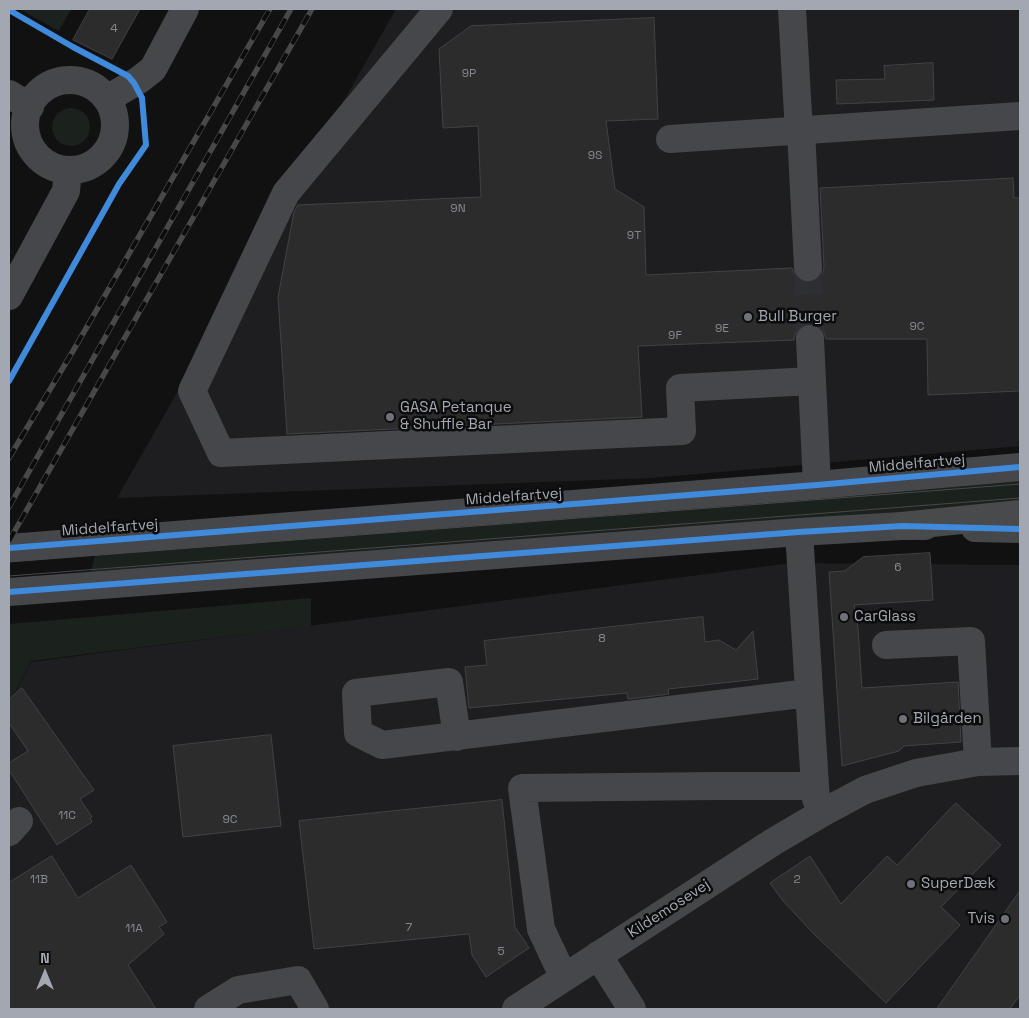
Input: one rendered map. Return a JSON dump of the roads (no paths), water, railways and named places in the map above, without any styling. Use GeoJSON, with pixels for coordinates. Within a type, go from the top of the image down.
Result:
{"type":"FeatureCollection","features":[{"type":"Feature","properties":{"kind":"main road"},"geometry":{"type":"LineString","coordinates":[[902,526],[1020,514]]}},
{"type":"Feature","properties":{"kind":"street"},"geometry":{"type":"LineString","coordinates":[[107,99],[139,80],[153,69],[185,9]]}},
{"type":"Feature","properties":{"kind":"street"},"geometry":{"type":"LineString","coordinates":[[439,9],[286,193],[192,391],[221,453],[682,430],[680,388],[812,381]]}},
{"type":"Feature","properties":{"kind":"street"},"geometry":{"type":"LineString","coordinates":[[792,9],[808,267]]}},
{"type":"Feature","properties":{"kind":"street"},"geometry":{"type":"LineString","coordinates":[[73,80],[88,84],[101,92],[107,99],[111,105],[115,120],[114,135],[109,150],[98,161],[84,168],[68,170],[53,167],[40,159],[30,146],[26,131],[26,116],[19,100],[32,101],[43,89],[57,82],[73,80]]}},
{"type":"Feature","properties":{"kind":"street"},"geometry":{"type":"LineString","coordinates":[[670,139],[1020,116]]}},
{"type":"Feature","properties":{"kind":"street"},"geometry":{"type":"LineString","coordinates":[[9,296],[66,191],[68,170]]}},
{"type":"Feature","properties":{"kind":"street"},"geometry":{"type":"LineString","coordinates":[[810,339],[816,485]]}},
{"type":"Feature","properties":{"kind":"street","name":"Middelfartvej"},"geometry":{"type":"LineString","coordinates":[[9,548],[1020,468]]}},
{"type":"Feature","properties":{"kind":"street"},"geometry":{"type":"LineString","coordinates":[[9,592],[799,532],[902,526],[1020,529]]}},
{"type":"Feature","properties":{"kind":"street"},"geometry":{"type":"LineString","coordinates":[[799,532],[816,799],[824,812]]}},
{"type":"Feature","properties":{"kind":"street"},"geometry":{"type":"LineString","coordinates":[[886,645],[970,641],[978,762]]}},
{"type":"Feature","properties":{"kind":"street"},"geometry":{"type":"LineString","coordinates":[[457,736],[809,693]]}},
{"type":"Feature","properties":{"kind":"street","name":"Kildemosevej"},"geometry":{"type":"LineString","coordinates":[[516,1009],[773,842],[865,790],[916,773],[978,762],[1020,761]]}},
{"type":"Feature","properties":{"kind":"street"},"geometry":{"type":"LineString","coordinates":[[564,978],[541,929],[522,788],[815,786]]}},
{"type":"Feature","properties":{"kind":"street"},"geometry":{"type":"LineString","coordinates":[[598,955],[632,1009]]}},
{"type":"Feature","properties":{"kind":"street"},"geometry":{"type":"LineString","coordinates":[[208,1009],[238,990],[298,980],[316,1009]]}},
{"type":"Feature","properties":{"kind":"tunnel"},"geometry":{"type":"LineString","coordinates":[[808,267],[810,339]]}},
{"type":"Feature","properties":{"kind":"tram line"},"geometry":{"type":"LineString","coordinates":[[9,562],[1020,484]]}},
{"type":"Feature","properties":{"kind":"tram line"},"geometry":{"type":"LineString","coordinates":[[9,576],[1020,498]]}},
{"type":"Feature","properties":{"kind":"railway"},"geometry":{"type":"LineString","coordinates":[[9,458],[73,351],[270,9]]}},
{"type":"Feature","properties":{"kind":"railway"},"geometry":{"type":"LineString","coordinates":[[9,507],[291,9]]}},
{"type":"Feature","properties":{"kind":"railway"},"geometry":{"type":"LineString","coordinates":[[9,541],[312,9]]}},
{"type":"Feature","properties":{"kind":"place","name":"Bull Burger"},"geometry":{"type":"Point","coordinates":[748,317]}},
{"type":"Feature","properties":{"kind":"place","name":"GASA Petanque & Shuffle Bar"},"geometry":{"type":"Point","coordinates":[390,417]}},
{"type":"Feature","properties":{"kind":"place","name":"CarGlass"},"geometry":{"type":"Point","coordinates":[844,617]}},
{"type":"Feature","properties":{"kind":"place","name":"Bilgården"},"geometry":{"type":"Point","coordinates":[903,719]}},
{"type":"Feature","properties":{"kind":"place","name":"SuperDæk"},"geometry":{"type":"Point","coordinates":[911,884]}},
{"type":"Feature","properties":{"kind":"place","name":"Tvis"},"geometry":{"type":"Point","coordinates":[1005,919]}}]}
